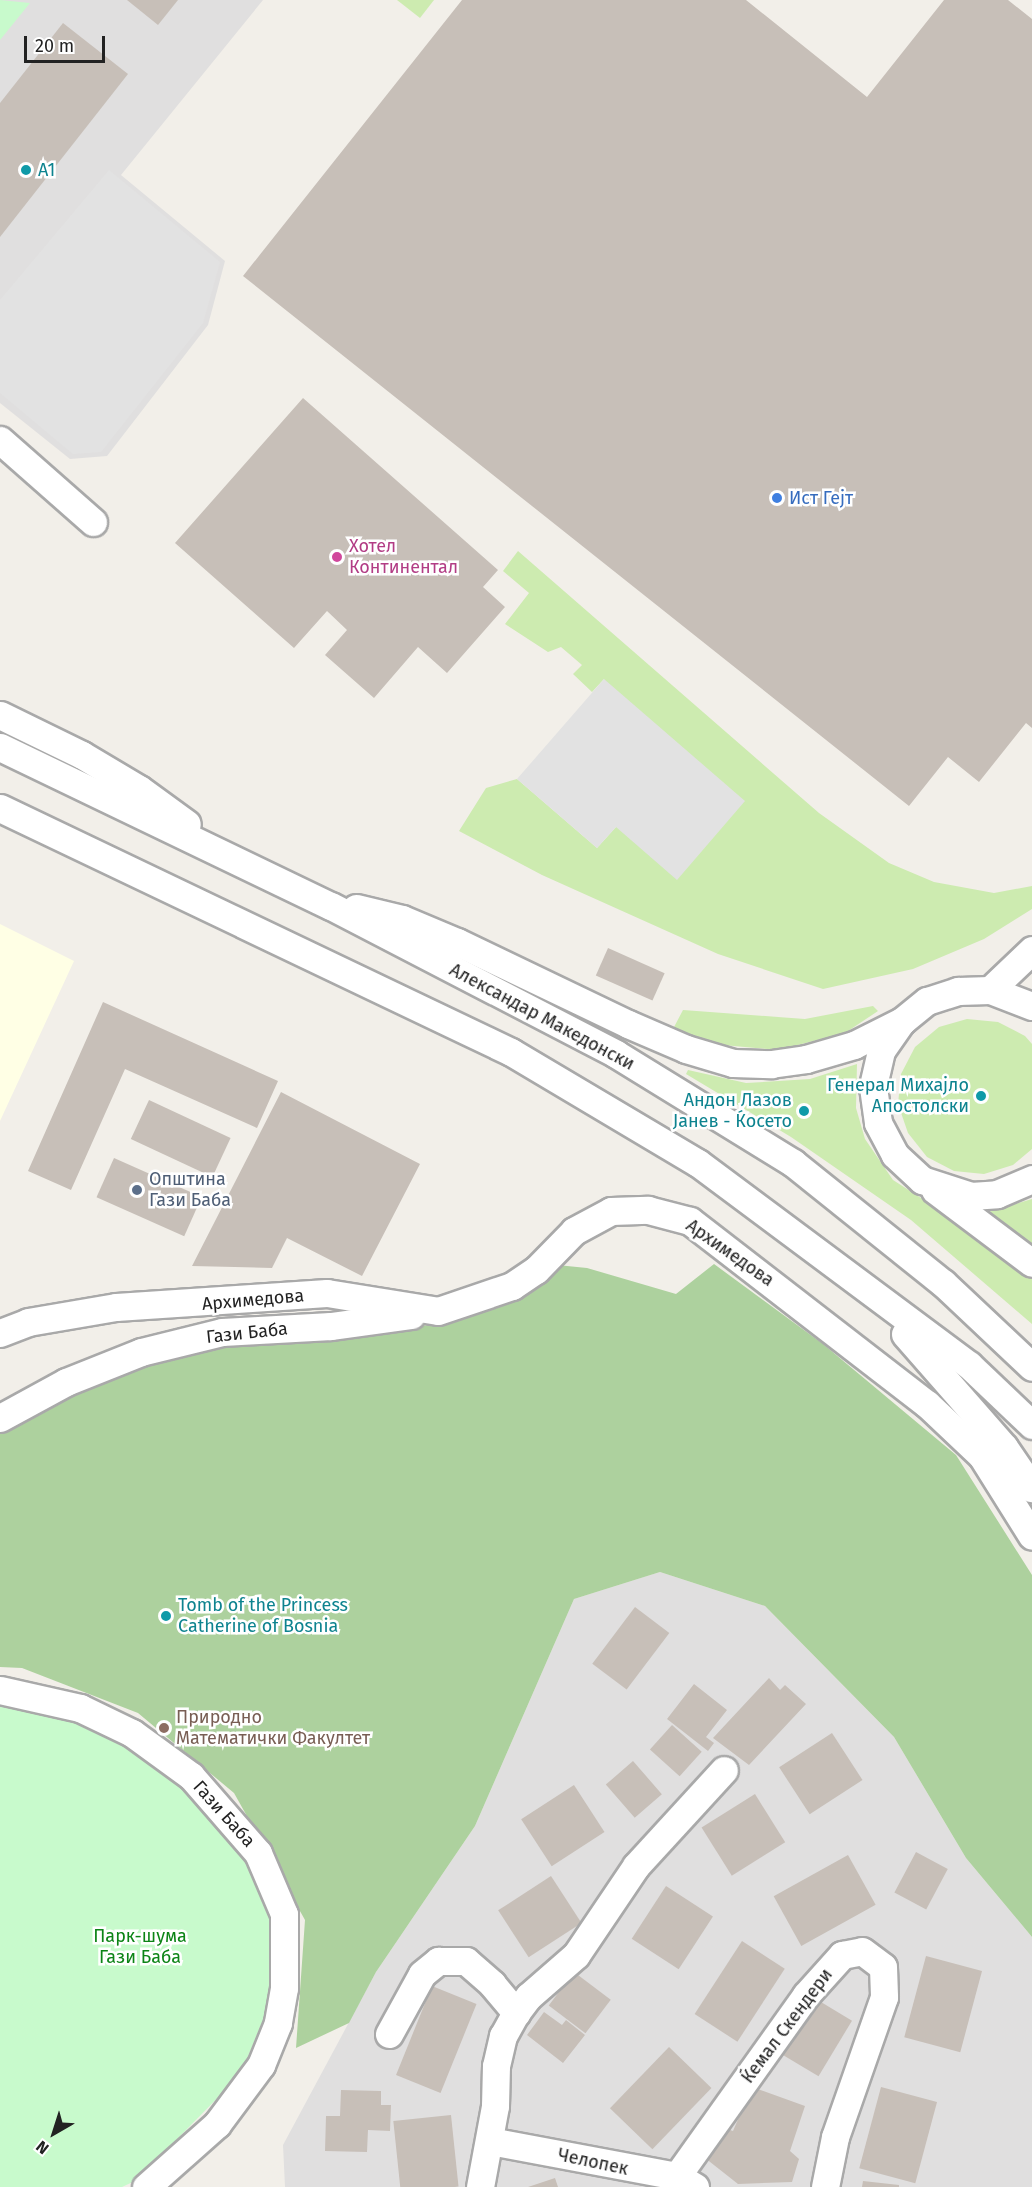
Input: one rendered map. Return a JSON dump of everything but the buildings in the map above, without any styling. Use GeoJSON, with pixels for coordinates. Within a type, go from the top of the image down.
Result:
{"type":"FeatureCollection","features":[{"type":"Feature","properties":{"kind":"street"},"geometry":{"type":"LineString","coordinates":[[0,440],[93,522]]}},
{"type":"Feature","properties":{"kind":"street"},"geometry":{"type":"LineString","coordinates":[[0,715],[82,755],[139,789],[182,819],[212,848]]}},
{"type":"Feature","properties":{"kind":"street","name":"Александар Македонски"},"geometry":{"type":"LineString","coordinates":[[0,747],[331,906],[616,1054],[793,1163],[943,1282],[1032,1367]]}},
{"type":"Feature","properties":{"kind":"street"},"geometry":{"type":"LineString","coordinates":[[0,808],[511,1052],[698,1163],[865,1291],[969,1365],[1032,1425]]}},
{"type":"Feature","properties":{"kind":"street"},"geometry":{"type":"LineString","coordinates":[[331,906],[362,908],[402,919],[488,954],[628,1024],[686,1049],[733,1063],[771,1064],[806,1059],[854,1045],[902,1021],[927,1001],[958,990],[990,990],[1032,1006]]}},
{"type":"Feature","properties":{"kind":"street"},"geometry":{"type":"LineString","coordinates":[[990,990],[1032,950]]}},
{"type":"Feature","properties":{"kind":"street"},"geometry":{"type":"LineString","coordinates":[[902,1021],[881,1051],[873,1087],[878,1123],[895,1155],[922,1180],[1032,1263]]}},
{"type":"Feature","properties":{"kind":"street"},"geometry":{"type":"LineString","coordinates":[[922,1180],[971,1196],[997,1194],[1032,1179]]}},
{"type":"Feature","properties":{"kind":"street","name":"Архимедова"},"geometry":{"type":"LineString","coordinates":[[0,1333],[28,1322],[116,1307],[327,1293],[438,1311],[512,1286],[536,1270],[574,1231],[611,1211],[648,1210],[690,1221],[927,1404],[982,1456],[1032,1536]]}},
{"type":"Feature","properties":{"kind":"street"},"geometry":{"type":"LineString","coordinates":[[865,1291],[1004,1447],[1032,1488]]}},
{"type":"Feature","properties":{"kind":"street","name":"Гази Баба"},"geometry":{"type":"LineString","coordinates":[[0,1419],[87,1373],[141,1352],[222,1332],[331,1326],[438,1311]]}},
{"type":"Feature","properties":{"kind":"street","name":"Гази Баба"},"geometry":{"type":"LineString","coordinates":[[0,1690],[80,1708],[132,1733],[182,1770],[205,1790],[258,1853],[284,1914],[284,1988],[278,2023],[261,2065],[217,2124],[146,2187]]}},
{"type":"Feature","properties":{"kind":"street"},"geometry":{"type":"LineString","coordinates":[[480,2187],[490,2141],[495,2066],[503,2036],[516,2013],[528,1996],[576,1955],[636,1866],[724,1770]]}},
{"type":"Feature","properties":{"kind":"street","name":"Ќемал Скендери"},"geometry":{"type":"LineString","coordinates":[[686,2181],[806,1995],[842,1955],[862,1951],[883,1967],[884,1997],[835,2137],[825,2187]]}},
{"type":"Feature","properties":{"kind":"street"},"geometry":{"type":"LineString","coordinates":[[389,2034],[422,1974],[438,1961],[466,1960],[492,1984],[516,2013]]}},
{"type":"Feature","properties":{"kind":"street","name":"Челопек"},"geometry":{"type":"LineString","coordinates":[[490,2141],[686,2181]]}},
{"type":"Feature","properties":{"kind":"shaded area"},"geometry":{"type":"Polygon","coordinates":[[[0,0],[263,0],[121,175],[225,261],[208,325],[107,456],[70,459],[0,403],[0,0]]]}},
{"type":"Feature","properties":{"kind":"shaded area"},"geometry":{"type":"Polygon","coordinates":[[[109,170],[220,262],[203,323],[101,452],[73,454],[0,393],[0,300],[109,170]]]}},
{"type":"Feature","properties":{"kind":"shaded area"},"geometry":{"type":"Polygon","coordinates":[[[604,679],[745,801],[677,880],[616,827],[597,848],[517,779],[604,679]]]}},
{"type":"Feature","properties":{"kind":"shaded area"},"geometry":{"type":"Polygon","coordinates":[[[0,924],[74,961],[0,1121],[0,924]]]}},
{"type":"Feature","properties":{"kind":"shaded area"},"geometry":{"type":"Polygon","coordinates":[[[660,1572],[765,1606],[894,1737],[966,1858],[1032,1937],[1032,2187],[285,2187],[283,2145],[376,1972],[475,1826],[574,1599],[660,1572]]]}},
{"type":"Feature","properties":{"kind":"green space"},"geometry":{"type":"Polygon","coordinates":[[[0,0],[30,3],[0,40],[0,0]]]}},
{"type":"Feature","properties":{"kind":"green space"},"geometry":{"type":"Polygon","coordinates":[[[397,0],[434,0],[420,18],[397,0]]]}},
{"type":"Feature","properties":{"kind":"green space"},"geometry":{"type":"Polygon","coordinates":[[[518,551],[819,813],[889,863],[934,882],[994,893],[1032,886],[1032,909],[984,939],[913,969],[823,989],[718,954],[542,875],[459,831],[486,788],[517,779],[597,848],[616,827],[604,679],[592,692],[573,674],[582,665],[561,647],[548,652],[505,624],[529,593],[503,571],[518,551]]]}},
{"type":"Feature","properties":{"kind":"green space"},"geometry":{"type":"Polygon","coordinates":[[[873,1006],[878,1011],[845,1033],[778,1050],[712,1044],[673,1029],[683,1010],[805,1019],[873,1006]]]}},
{"type":"Feature","properties":{"kind":"green space"},"geometry":{"type":"Polygon","coordinates":[[[967,1019],[998,1022],[1025,1036],[1032,1044],[1032,1149],[1013,1165],[984,1174],[954,1171],[927,1157],[908,1133],[898,1104],[901,1074],[915,1047],[939,1027],[967,1019]]]}},
{"type":"Feature","properties":{"kind":"green space"},"geometry":{"type":"Polygon","coordinates":[[[857,1064],[856,1108],[865,1139],[893,1180],[1032,1269],[1032,1324],[911,1220],[791,1137],[686,1074],[688,1070],[746,1083],[810,1079],[857,1064]]]}},
{"type":"Feature","properties":{"kind":"green space"},"geometry":{"type":"Polygon","coordinates":[[[1032,1199],[1032,1247],[990,1218],[988,1212],[1032,1199]]]}},
{"type":"Feature","properties":{"kind":"green space"},"geometry":{"type":"Polygon","coordinates":[[[714,1264],[823,1344],[956,1455],[1032,1575],[1032,1937],[966,1858],[894,1737],[765,1606],[660,1572],[574,1599],[475,1826],[376,1972],[349,2023],[296,2048],[305,1920],[234,1793],[138,1713],[22,1668],[0,1667],[0,1428],[93,1382],[177,1352],[255,1337],[430,1325],[487,1307],[557,1265],[587,1268],[676,1294],[714,1264]]]}},
{"type":"Feature","properties":{"kind":"green space","name":"Парк-шума Гази Баба"},"geometry":{"type":"Polygon","coordinates":[[[0,1691],[117,1728],[241,1830],[281,1911],[278,1983],[241,2074],[137,2180],[122,2187],[0,2187],[0,1691]]]}},
{"type":"Feature","properties":{"kind":"place","name":"А1"},"geometry":{"type":"Point","coordinates":[26,170]}},
{"type":"Feature","properties":{"kind":"place","name":"Ист Гејт"},"geometry":{"type":"Point","coordinates":[777,498]}},
{"type":"Feature","properties":{"kind":"place","name":"Хотел Континентал"},"geometry":{"type":"Point","coordinates":[337,557]}},
{"type":"Feature","properties":{"kind":"place","name":"Генерал Михајло Апостолски"},"geometry":{"type":"Point","coordinates":[981,1096]}},
{"type":"Feature","properties":{"kind":"place","name":"Андон Лазов Јанев - Ќосето"},"geometry":{"type":"Point","coordinates":[804,1111]}},
{"type":"Feature","properties":{"kind":"place","name":"Општина Гази Баба"},"geometry":{"type":"Point","coordinates":[137,1190]}},
{"type":"Feature","properties":{"kind":"place","name":"Tomb of the Princess Catherine of Bosnia"},"geometry":{"type":"Point","coordinates":[166,1616]}},
{"type":"Feature","properties":{"kind":"place","name":"Природно Математички Факултет"},"geometry":{"type":"Point","coordinates":[164,1728]}}]}
